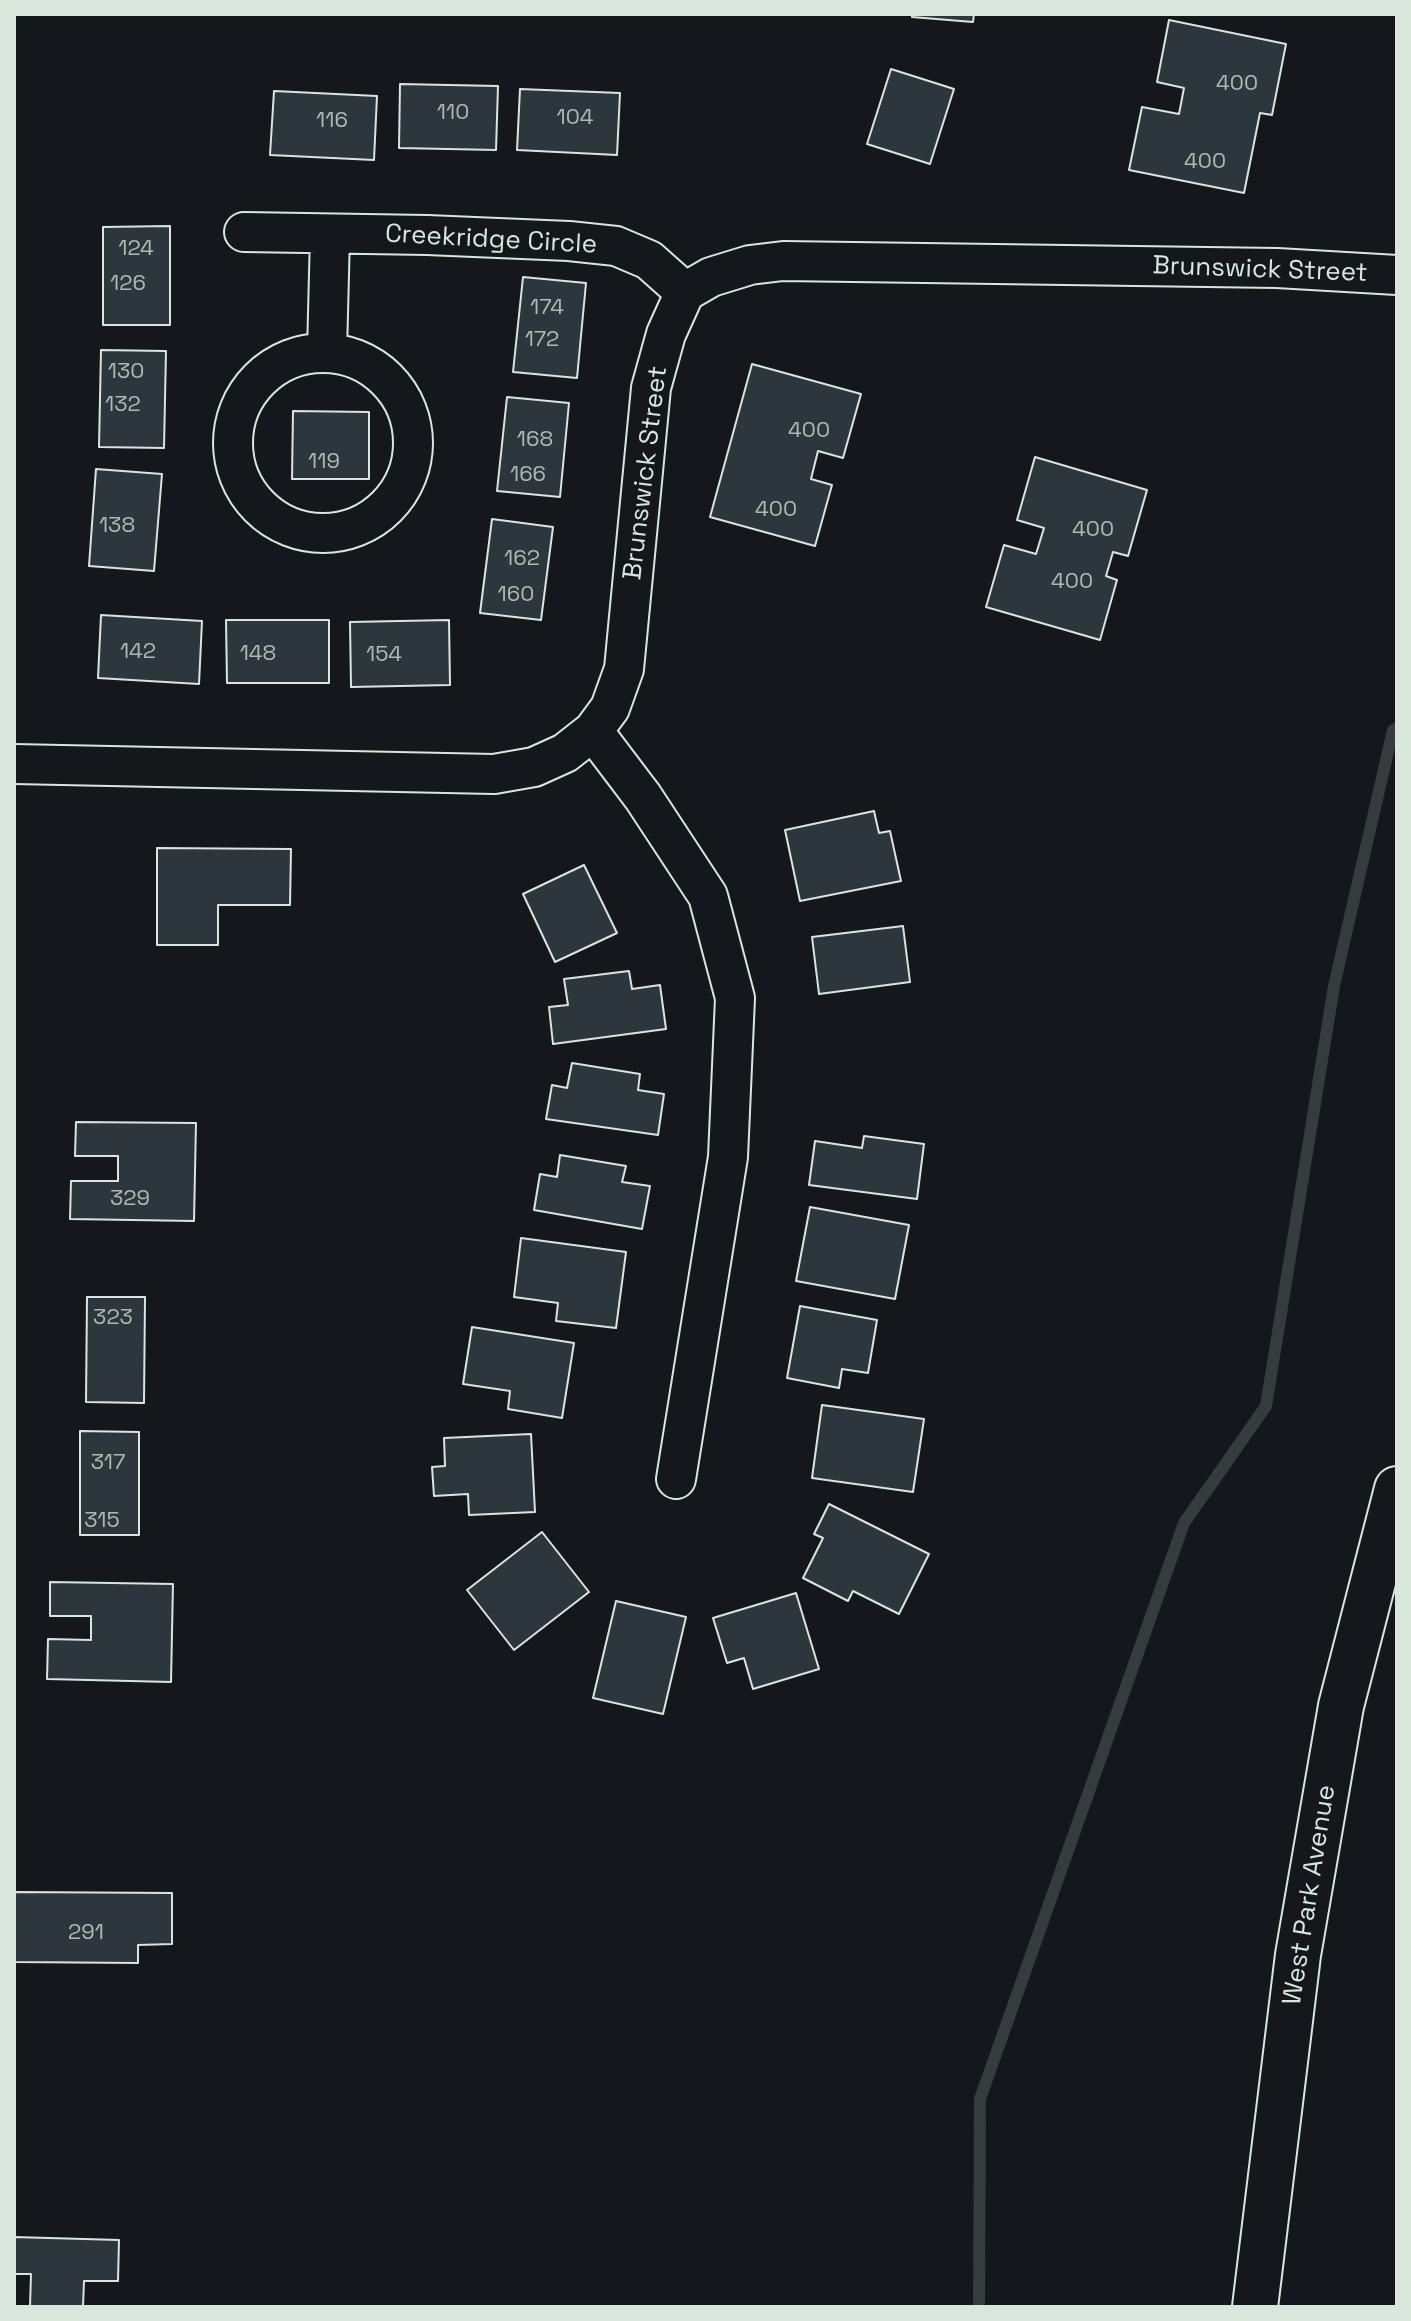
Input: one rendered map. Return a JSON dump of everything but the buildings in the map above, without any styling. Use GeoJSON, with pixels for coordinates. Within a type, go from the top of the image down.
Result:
{"type":"FeatureCollection","features":[{"type":"Feature","properties":{"kind":"main road","name":"West Park Avenue"},"geometry":{"type":"LineString","coordinates":[[1255,2307],[1298,1955],[1341,1706],[1397,1489]]}},
{"type":"Feature","properties":{"kind":"street","name":"Creekridge Circle"},"geometry":{"type":"LineString","coordinates":[[244,232],[443,236],[616,246],[649,260],[685,292]]}},
{"type":"Feature","properties":{"kind":"street"},"geometry":{"type":"LineString","coordinates":[[327,352],[330,235]]}},
{"type":"Feature","properties":{"kind":"street","name":"Brunswick Street"},"geometry":{"type":"LineString","coordinates":[[14,764],[494,774],[534,767],[565,753],[593,731],[610,708],[624,669],[651,388],[666,334],[685,292],[711,277],[750,265],[783,261],[1261,267],[1397,275]]}},
{"type":"Feature","properties":{"kind":"street"},"geometry":{"type":"LineString","coordinates":[[327,352],[350,357],[374,369],[394,387],[408,410],[413,437],[411,464],[401,489],[384,510],[362,525],[336,533],[308,533],[283,525],[260,510],[244,489],[234,463],[232,436],[238,410],[252,386],[272,369],[296,357],[327,352]]}},
{"type":"Feature","properties":{"kind":"street"},"geometry":{"type":"LineString","coordinates":[[593,731],[643,797],[708,896],[735,998],[728,1157],[676,1479]]}},
{"type":"Feature","properties":{"kind":"waterway"},"geometry":{"type":"LineString","coordinates":[[979,2307],[980,2099],[1184,1523],[1266,1406],[1334,986],[1393,730],[1397,728]]}}]}
